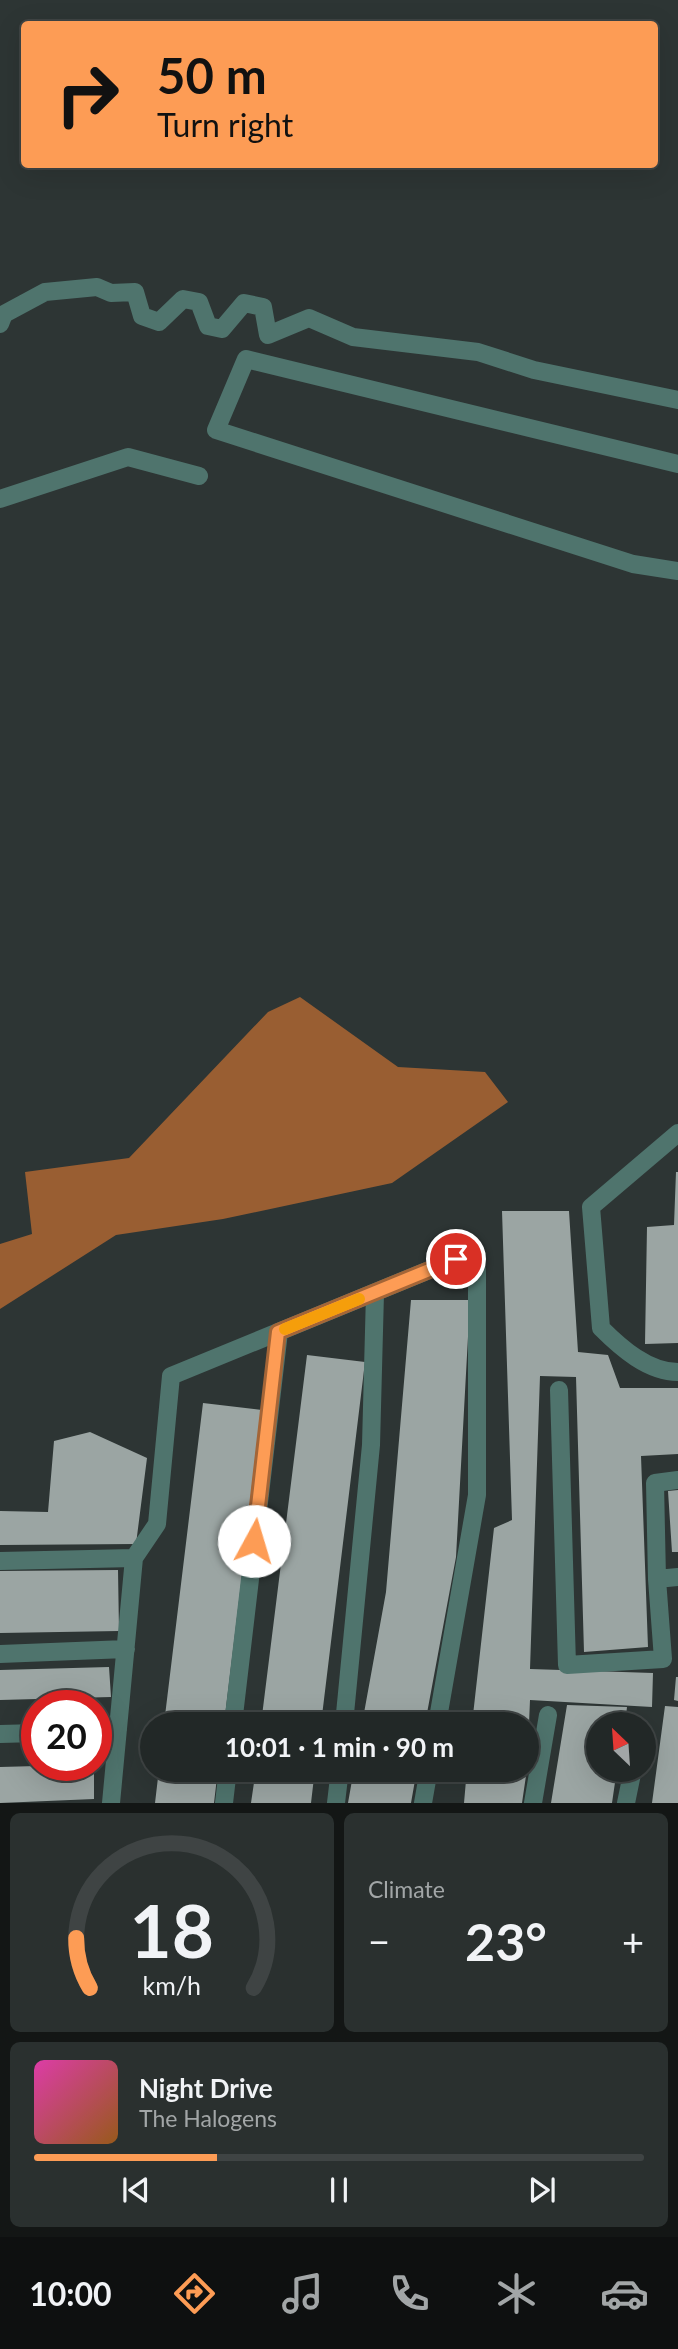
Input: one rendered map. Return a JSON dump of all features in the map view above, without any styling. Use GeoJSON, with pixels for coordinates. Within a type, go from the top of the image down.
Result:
{"type":"FeatureCollection","features":[{"type":"Feature","properties":{"kind":"lane"},"geometry":{"type":"LineString","coordinates":[[0,324],[4,314],[45,292],[84,287],[97,287],[111,293],[135,292],[142,316],[159,322],[183,299],[199,302],[208,326],[222,329],[244,303],[263,307],[268,335],[309,318],[353,337],[478,352],[534,370],[678,400]]}},
{"type":"Feature","properties":{"kind":"lane"},"geometry":{"type":"LineString","coordinates":[[678,464],[246,359],[216,430],[633,564],[678,571]]}},
{"type":"Feature","properties":{"kind":"lane"},"geometry":{"type":"LineString","coordinates":[[0,499],[128,457],[199,476]]}},
{"type":"Feature","properties":{"kind":"lane"},"geometry":{"type":"LineString","coordinates":[[678,1133],[591,1207],[601,1328],[626,1352],[667,1372],[678,1372]]}},
{"type":"Feature","properties":{"kind":"lane"},"geometry":{"type":"LineString","coordinates":[[111,1803],[134,1558],[157,1524],[171,1376],[456,1259],[477,1270],[477,1495],[439,1712]]}},
{"type":"Feature","properties":{"kind":"lane"},"geometry":{"type":"LineString","coordinates":[[345,1712],[371,1445],[375,1293]]}},
{"type":"Feature","properties":{"kind":"lane"},"geometry":{"type":"LineString","coordinates":[[234,1712],[278,1332]]}},
{"type":"Feature","properties":{"kind":"lane"},"geometry":{"type":"LineString","coordinates":[[559,1390],[567,1665],[663,1659],[656,1579],[655,1483],[678,1480]]}},
{"type":"Feature","properties":{"kind":"lane"},"geometry":{"type":"LineString","coordinates":[[0,1561],[134,1558]]}},
{"type":"Feature","properties":{"kind":"lane"},"geometry":{"type":"LineString","coordinates":[[656,1579],[678,1577]]}},
{"type":"Feature","properties":{"kind":"lane"},"geometry":{"type":"LineString","coordinates":[[0,1654],[126,1650]]}},
{"type":"Feature","properties":{"kind":"lane"},"geometry":{"type":"LineString","coordinates":[[533,1803],[548,1714]]}},
{"type":"Feature","properties":{"kind":"lane"},"geometry":{"type":"LineString","coordinates":[[112,1731],[118,1731]]}},
{"type":"Feature","properties":{"kind":"lane"},"geometry":{"type":"LineString","coordinates":[[0,1734],[21,1733]]}},
{"type":"Feature","properties":{"kind":"lane"},"geometry":{"type":"LineString","coordinates":[[224,1803],[226,1782]]}},
{"type":"Feature","properties":{"kind":"lane"},"geometry":{"type":"LineString","coordinates":[[336,1803],[338,1782]]}},
{"type":"Feature","properties":{"kind":"lane"},"geometry":{"type":"LineString","coordinates":[[423,1803],[427,1782]]}},
{"type":"Feature","properties":{"kind":"lane"},"geometry":{"type":"LineString","coordinates":[[626,1803],[630,1782]]}},
{"type":"Feature","properties":{"kind":"shaded area"},"geometry":{"type":"Polygon","coordinates":[[[300,997],[398,1067],[485,1072],[508,1102],[392,1183],[223,1219],[116,1235],[0,1309],[0,1244],[32,1234],[25,1172],[129,1158],[268,1012],[300,997]]]}},
{"type":"Feature","properties":{"kind":"building"},"geometry":{"type":"Polygon","coordinates":[[[676,1172],[678,1343],[645,1344],[647,1227],[674,1225],[676,1172]]]}},
{"type":"Feature","properties":{"kind":"building"},"geometry":{"type":"Polygon","coordinates":[[[502,1211],[569,1211],[578,1352],[608,1355],[620,1388],[678,1388],[678,1454],[641,1456],[648,1647],[584,1652],[576,1377],[540,1376],[530,1669],[653,1673],[652,1707],[530,1700],[530,1712],[473,1712],[494,1528],[512,1520],[502,1211]]]}},
{"type":"Feature","properties":{"kind":"building"},"geometry":{"type":"Polygon","coordinates":[[[411,1300],[470,1300],[456,1557],[427,1712],[364,1712],[386,1592],[411,1300]]]}},
{"type":"Feature","properties":{"kind":"building"},"geometry":{"type":"Polygon","coordinates":[[[307,1355],[365,1362],[322,1712],[262,1712],[307,1355]]]}},
{"type":"Feature","properties":{"kind":"building"},"geometry":{"type":"Polygon","coordinates":[[[203,1403],[262,1410],[225,1712],[165,1712],[203,1403]]]}},
{"type":"Feature","properties":{"kind":"building"},"geometry":{"type":"Polygon","coordinates":[[[90,1432],[147,1458],[136,1544],[0,1545],[0,1511],[48,1512],[54,1441],[90,1432]]]}},
{"type":"Feature","properties":{"kind":"building"},"geometry":{"type":"Polygon","coordinates":[[[678,1490],[678,1552],[672,1552],[668,1491],[678,1490]]]}},
{"type":"Feature","properties":{"kind":"building"},"geometry":{"type":"Polygon","coordinates":[[[118,1570],[119,1631],[0,1633],[0,1571],[118,1570]]]}},
{"type":"Feature","properties":{"kind":"building"},"geometry":{"type":"Polygon","coordinates":[[[109,1667],[111,1690],[21,1690],[21,1699],[0,1700],[0,1670],[109,1667]]]}},
{"type":"Feature","properties":{"kind":"building"},"geometry":{"type":"Polygon","coordinates":[[[678,1677],[678,1701],[674,1700],[678,1677]]]}},
{"type":"Feature","properties":{"kind":"building"},"geometry":{"type":"Polygon","coordinates":[[[567,1705],[627,1707],[626,1712],[586,1712],[586,1782],[615,1782],[612,1803],[551,1803],[567,1705]]]}},
{"type":"Feature","properties":{"kind":"building"},"geometry":{"type":"Polygon","coordinates":[[[665,1706],[678,1707],[678,1803],[652,1803],[665,1706]]]}},
{"type":"Feature","properties":{"kind":"building"},"geometry":{"type":"Polygon","coordinates":[[[21,1766],[21,1781],[94,1781],[94,1799],[0,1803],[0,1767],[21,1766]]]}},
{"type":"Feature","properties":{"kind":"building"},"geometry":{"type":"Polygon","coordinates":[[[157,1782],[216,1782],[214,1803],[155,1803],[157,1782]]]}},
{"type":"Feature","properties":{"kind":"building"},"geometry":{"type":"Polygon","coordinates":[[[254,1782],[313,1782],[311,1803],[251,1803],[254,1782]]]}},
{"type":"Feature","properties":{"kind":"building"},"geometry":{"type":"Polygon","coordinates":[[[352,1782],[415,1782],[411,1803],[348,1803],[352,1782]]]}},
{"type":"Feature","properties":{"kind":"building"},"geometry":{"type":"Polygon","coordinates":[[[466,1782],[525,1782],[522,1803],[464,1803],[466,1782]]]}},
{"type":"Feature","properties":{"kind":"slow traffic"},"geometry":{"type":"LineString","coordinates":[[285,1329],[359,1299]]}},
{"type":"Feature","properties":{"kind":"route"},"geometry":{"type":"LineString","coordinates":[[254,1541],[278,1332],[456,1259]]}}]}
